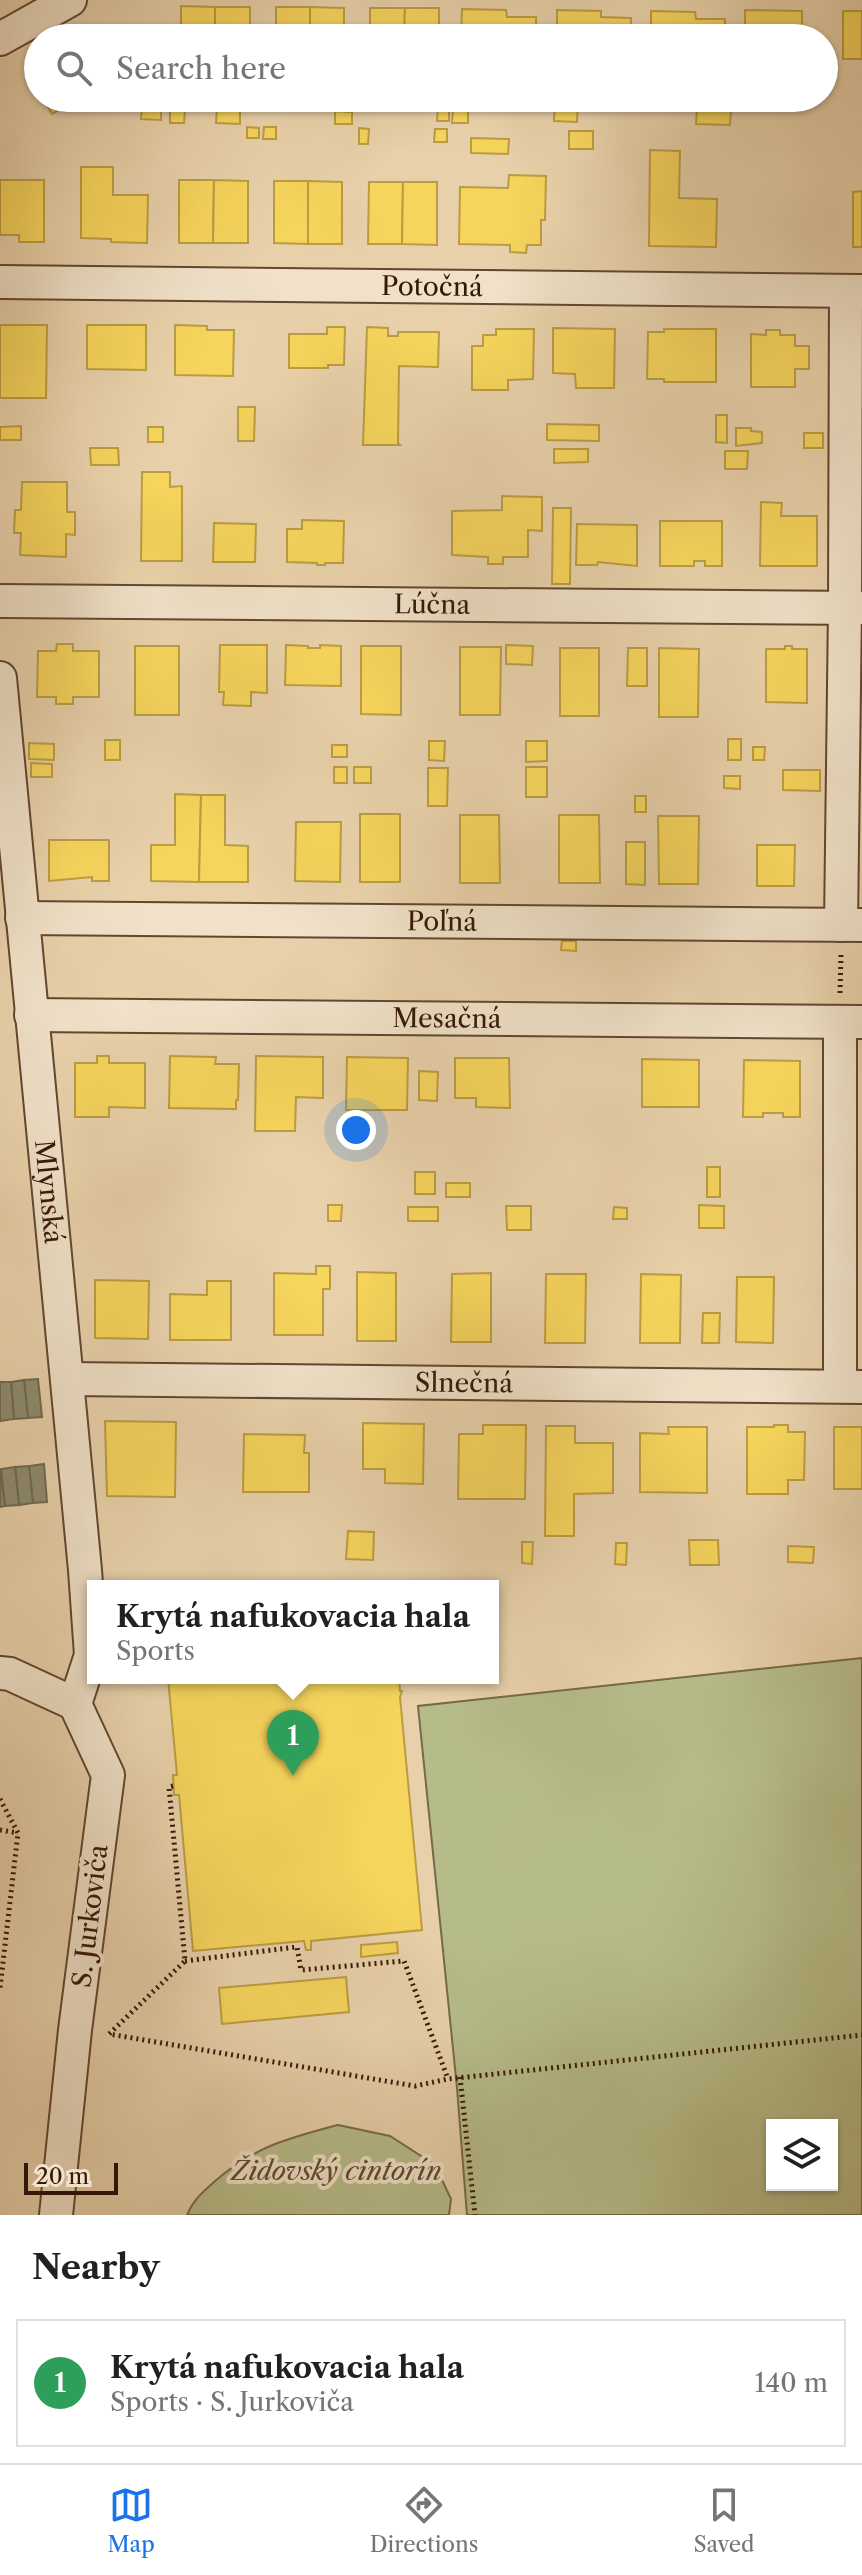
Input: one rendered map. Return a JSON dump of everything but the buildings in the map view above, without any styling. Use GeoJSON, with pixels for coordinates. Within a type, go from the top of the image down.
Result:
{"type":"FeatureCollection","features":[{"type":"Feature","properties":{"kind":"street"},"geometry":{"type":"LineString","coordinates":[[27,24],[70,0]]}},
{"type":"Feature","properties":{"kind":"street"},"geometry":{"type":"LineString","coordinates":[[0,39],[24,26]]}},
{"type":"Feature","properties":{"kind":"street","name":"Potočná"},"geometry":{"type":"LineString","coordinates":[[0,282],[854,291]]}},
{"type":"Feature","properties":{"kind":"street"},"geometry":{"type":"LineString","coordinates":[[852,925],[854,291]]}},
{"type":"Feature","properties":{"kind":"street","name":"Lúčna"},"geometry":{"type":"LineString","coordinates":[[0,601],[854,608]]}},
{"type":"Feature","properties":{"kind":"street","name":"Mlynská"},"geometry":{"type":"LineString","coordinates":[[0,678],[87,1607]]}},
{"type":"Feature","properties":{"kind":"street","name":"Poľná"},"geometry":{"type":"LineString","coordinates":[[22,918],[852,925]]}},
{"type":"Feature","properties":{"kind":"street","name":"Mesačná"},"geometry":{"type":"LineString","coordinates":[[31,1015],[851,1022]]}},
{"type":"Feature","properties":{"kind":"street"},"geometry":{"type":"LineString","coordinates":[[851,1022],[851,1386]]}},
{"type":"Feature","properties":{"kind":"street","name":"Slnečná"},"geometry":{"type":"LineString","coordinates":[[68,1379],[851,1386]]}},
{"type":"Feature","properties":{"kind":"street","name":"Mlynská"},"geometry":{"type":"LineString","coordinates":[[75,1704],[87,1667]]}},
{"type":"Feature","properties":{"kind":"street"},"geometry":{"type":"LineString","coordinates":[[0,1673],[10,1674],[75,1704]]}},
{"type":"Feature","properties":{"kind":"street","name":"S. Jurkoviča"},"geometry":{"type":"LineString","coordinates":[[56,2215],[75,2030],[108,1775],[75,1704]]}},
{"type":"Feature","properties":{"kind":"path"},"geometry":{"type":"LineString","coordinates":[[851,1022],[852,925]]}},
{"type":"Feature","properties":{"kind":"path"},"geometry":{"type":"LineString","coordinates":[[173,1786],[169,1787],[185,1961]]}},
{"type":"Feature","properties":{"kind":"path"},"geometry":{"type":"LineString","coordinates":[[0,1799],[18,1833],[0,1988]]}},
{"type":"Feature","properties":{"kind":"path"},"geometry":{"type":"LineString","coordinates":[[0,1830],[18,1833]]}},
{"type":"Feature","properties":{"kind":"path"},"geometry":{"type":"LineString","coordinates":[[448,2079],[404,1961],[301,1970],[297,1947],[185,1961],[109,2034],[415,2086],[460,2077],[862,2035]]}},
{"type":"Feature","properties":{"kind":"path"},"geometry":{"type":"LineString","coordinates":[[460,2077],[475,2215]]}},
{"type":"Feature","properties":{"kind":"green space"},"geometry":{"type":"Polygon","coordinates":[[[862,1658],[862,2215],[467,2215],[418,1706],[862,1658]]]}},
{"type":"Feature","properties":{"kind":"green space","name":"Židovský cintorín"},"geometry":{"type":"Polygon","coordinates":[[[338,2125],[390,2136],[435,2165],[451,2199],[449,2215],[187,2215],[202,2193],[243,2160],[288,2140],[338,2125]]]}},
{"type":"Feature","properties":{"kind":"place","name":"Krytá nafukovacia hala"},"geometry":{"type":"Point","coordinates":[293,1776]}}]}
